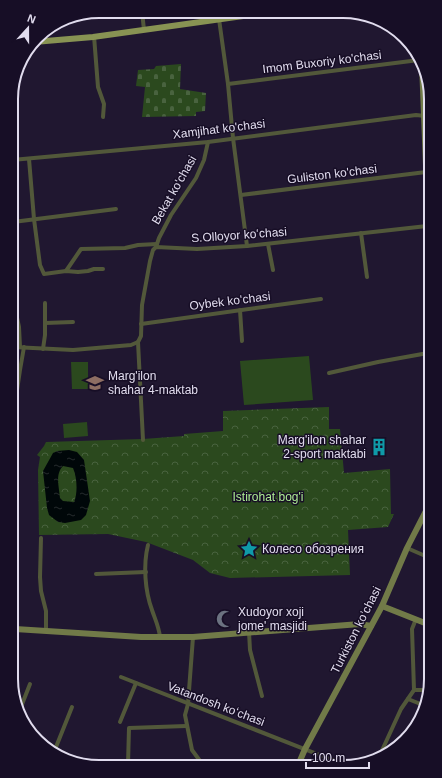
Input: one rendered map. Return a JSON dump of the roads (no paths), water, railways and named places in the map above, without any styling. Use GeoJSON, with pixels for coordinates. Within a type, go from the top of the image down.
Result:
{"type":"FeatureCollection","features":[{"type":"Feature","properties":{"kind":"main road"},"geometry":{"type":"LineString","coordinates":[[48,41],[144,30],[227,18]]}},
{"type":"Feature","properties":{"kind":"main road","name":"Turkiston ko’chasi"},"geometry":{"type":"LineString","coordinates":[[300,760],[382,606],[407,548],[424,517]]}},
{"type":"Feature","properties":{"kind":"main road"},"geometry":{"type":"LineString","coordinates":[[382,606],[424,622]]}},
{"type":"Feature","properties":{"kind":"main road"},"geometry":{"type":"LineString","coordinates":[[18,629],[192,638],[249,632],[360,624],[371,626]]}},
{"type":"Feature","properties":{"kind":"street"},"geometry":{"type":"LineString","coordinates":[[143,18],[144,30]]}},
{"type":"Feature","properties":{"kind":"street"},"geometry":{"type":"LineString","coordinates":[[219,19],[247,246]]}},
{"type":"Feature","properties":{"kind":"street"},"geometry":{"type":"LineString","coordinates":[[94,36],[98,87],[104,104],[103,117]]}},
{"type":"Feature","properties":{"kind":"street","name":"Imom Buxoriy ko'chasi"},"geometry":{"type":"LineString","coordinates":[[228,84],[414,61]]}},
{"type":"Feature","properties":{"kind":"street","name":"Xamjihat ko'chasi"},"geometry":{"type":"LineString","coordinates":[[18,159],[208,142],[416,115],[424,116]]}},
{"type":"Feature","properties":{"kind":"street","name":"Bekat ko'chasi"},"geometry":{"type":"LineString","coordinates":[[156,245],[171,215],[196,178],[204,160],[208,142]]}},
{"type":"Feature","properties":{"kind":"street"},"geometry":{"type":"LineString","coordinates":[[29,158],[34,219],[40,265],[44,274],[103,269]]}},
{"type":"Feature","properties":{"kind":"street","name":"Guliston ko'chasi"},"geometry":{"type":"LineString","coordinates":[[240,195],[424,172]]}},
{"type":"Feature","properties":{"kind":"street"},"geometry":{"type":"LineString","coordinates":[[18,221],[116,209]]}},
{"type":"Feature","properties":{"kind":"street","name":"S.Olloyor koʻchasi"},"geometry":{"type":"LineString","coordinates":[[66,271],[81,248],[124,248],[138,245],[156,245],[197,249],[247,246],[424,226]]}},
{"type":"Feature","properties":{"kind":"street"},"geometry":{"type":"LineString","coordinates":[[361,233],[367,277]]}},
{"type":"Feature","properties":{"kind":"street"},"geometry":{"type":"LineString","coordinates":[[268,244],[273,270]]}},
{"type":"Feature","properties":{"kind":"street"},"geometry":{"type":"LineString","coordinates":[[143,440],[138,342],[141,336],[142,305],[150,261],[156,245]]}},
{"type":"Feature","properties":{"kind":"street","name":"Oybek koʻchasi"},"geometry":{"type":"LineString","coordinates":[[141,324],[321,299]]}},
{"type":"Feature","properties":{"kind":"street"},"geometry":{"type":"LineString","coordinates":[[44,349],[45,303]]}},
{"type":"Feature","properties":{"kind":"street"},"geometry":{"type":"LineString","coordinates":[[240,310],[242,341]]}},
{"type":"Feature","properties":{"kind":"street"},"geometry":{"type":"LineString","coordinates":[[45,323],[73,322]]}},
{"type":"Feature","properties":{"kind":"street"},"geometry":{"type":"LineString","coordinates":[[18,323],[22,347],[18,374]]}},
{"type":"Feature","properties":{"kind":"street"},"geometry":{"type":"LineString","coordinates":[[18,347],[44,349],[88,349],[138,342]]}},
{"type":"Feature","properties":{"kind":"street"},"geometry":{"type":"LineString","coordinates":[[328,373],[378,362],[424,355]]}},
{"type":"Feature","properties":{"kind":"street"},"geometry":{"type":"LineString","coordinates":[[41,538],[40,577],[41,591],[46,611],[46,631]]}},
{"type":"Feature","properties":{"kind":"street"},"geometry":{"type":"LineString","coordinates":[[148,545],[146,552],[146,572],[150,602],[159,629],[160,637]]}},
{"type":"Feature","properties":{"kind":"street"},"geometry":{"type":"LineString","coordinates":[[407,548],[424,555]]}},
{"type":"Feature","properties":{"kind":"street"},"geometry":{"type":"LineString","coordinates":[[96,574],[146,572]]}},
{"type":"Feature","properties":{"kind":"street"},"geometry":{"type":"LineString","coordinates":[[382,750],[401,709],[414,690],[412,629],[416,619]]}},
{"type":"Feature","properties":{"kind":"street"},"geometry":{"type":"LineString","coordinates":[[249,632],[250,650],[262,696]]}},
{"type":"Feature","properties":{"kind":"street"},"geometry":{"type":"LineString","coordinates":[[192,638],[188,704],[185,715],[192,750],[199,760]]}},
{"type":"Feature","properties":{"kind":"street","name":"Vatandosh koʻchasi"},"geometry":{"type":"LineString","coordinates":[[121,677],[332,760]]}},
{"type":"Feature","properties":{"kind":"street"},"geometry":{"type":"LineString","coordinates":[[120,722],[136,683]]}},
{"type":"Feature","properties":{"kind":"street"},"geometry":{"type":"LineString","coordinates":[[22,705],[30,684]]}},
{"type":"Feature","properties":{"kind":"street"},"geometry":{"type":"LineString","coordinates":[[414,690],[423,690]]}},
{"type":"Feature","properties":{"kind":"street"},"geometry":{"type":"LineString","coordinates":[[408,699],[420,704]]}},
{"type":"Feature","properties":{"kind":"street"},"geometry":{"type":"LineString","coordinates":[[56,747],[72,707]]}},
{"type":"Feature","properties":{"kind":"street"},"geometry":{"type":"LineString","coordinates":[[128,760],[129,728],[186,726]]}},
{"type":"Feature","properties":{"kind":"water"},"geometry":{"type":"Polygon","coordinates":[[[69,450],[77,452],[84,460],[90,501],[86,515],[81,520],[65,523],[58,522],[49,515],[43,471],[53,453],[57,451],[69,450]],[[63,466],[59,473],[58,481],[60,498],[63,501],[74,502],[76,485],[73,468],[63,466]]]}},
{"type":"Feature","properties":{"kind":"place","name":"Marg'ilon shahar 4-maktab"},"geometry":{"type":"Point","coordinates":[95,383]}},
{"type":"Feature","properties":{"kind":"place","name":"Marg'ilon shahar 2-sport maktabi"},"geometry":{"type":"Point","coordinates":[379,447]}},
{"type":"Feature","properties":{"kind":"place","name":"Колесо обозрения"},"geometry":{"type":"Point","coordinates":[249,549]}},
{"type":"Feature","properties":{"kind":"place","name":"Xudoyor xoji jome' masjidi"},"geometry":{"type":"Point","coordinates":[225,619]}},
{"type":"Feature","properties":{"kind":"park label","name":"Istirohat bog'i"},"geometry":{"type":"Point","coordinates":[268,497]}}]}
